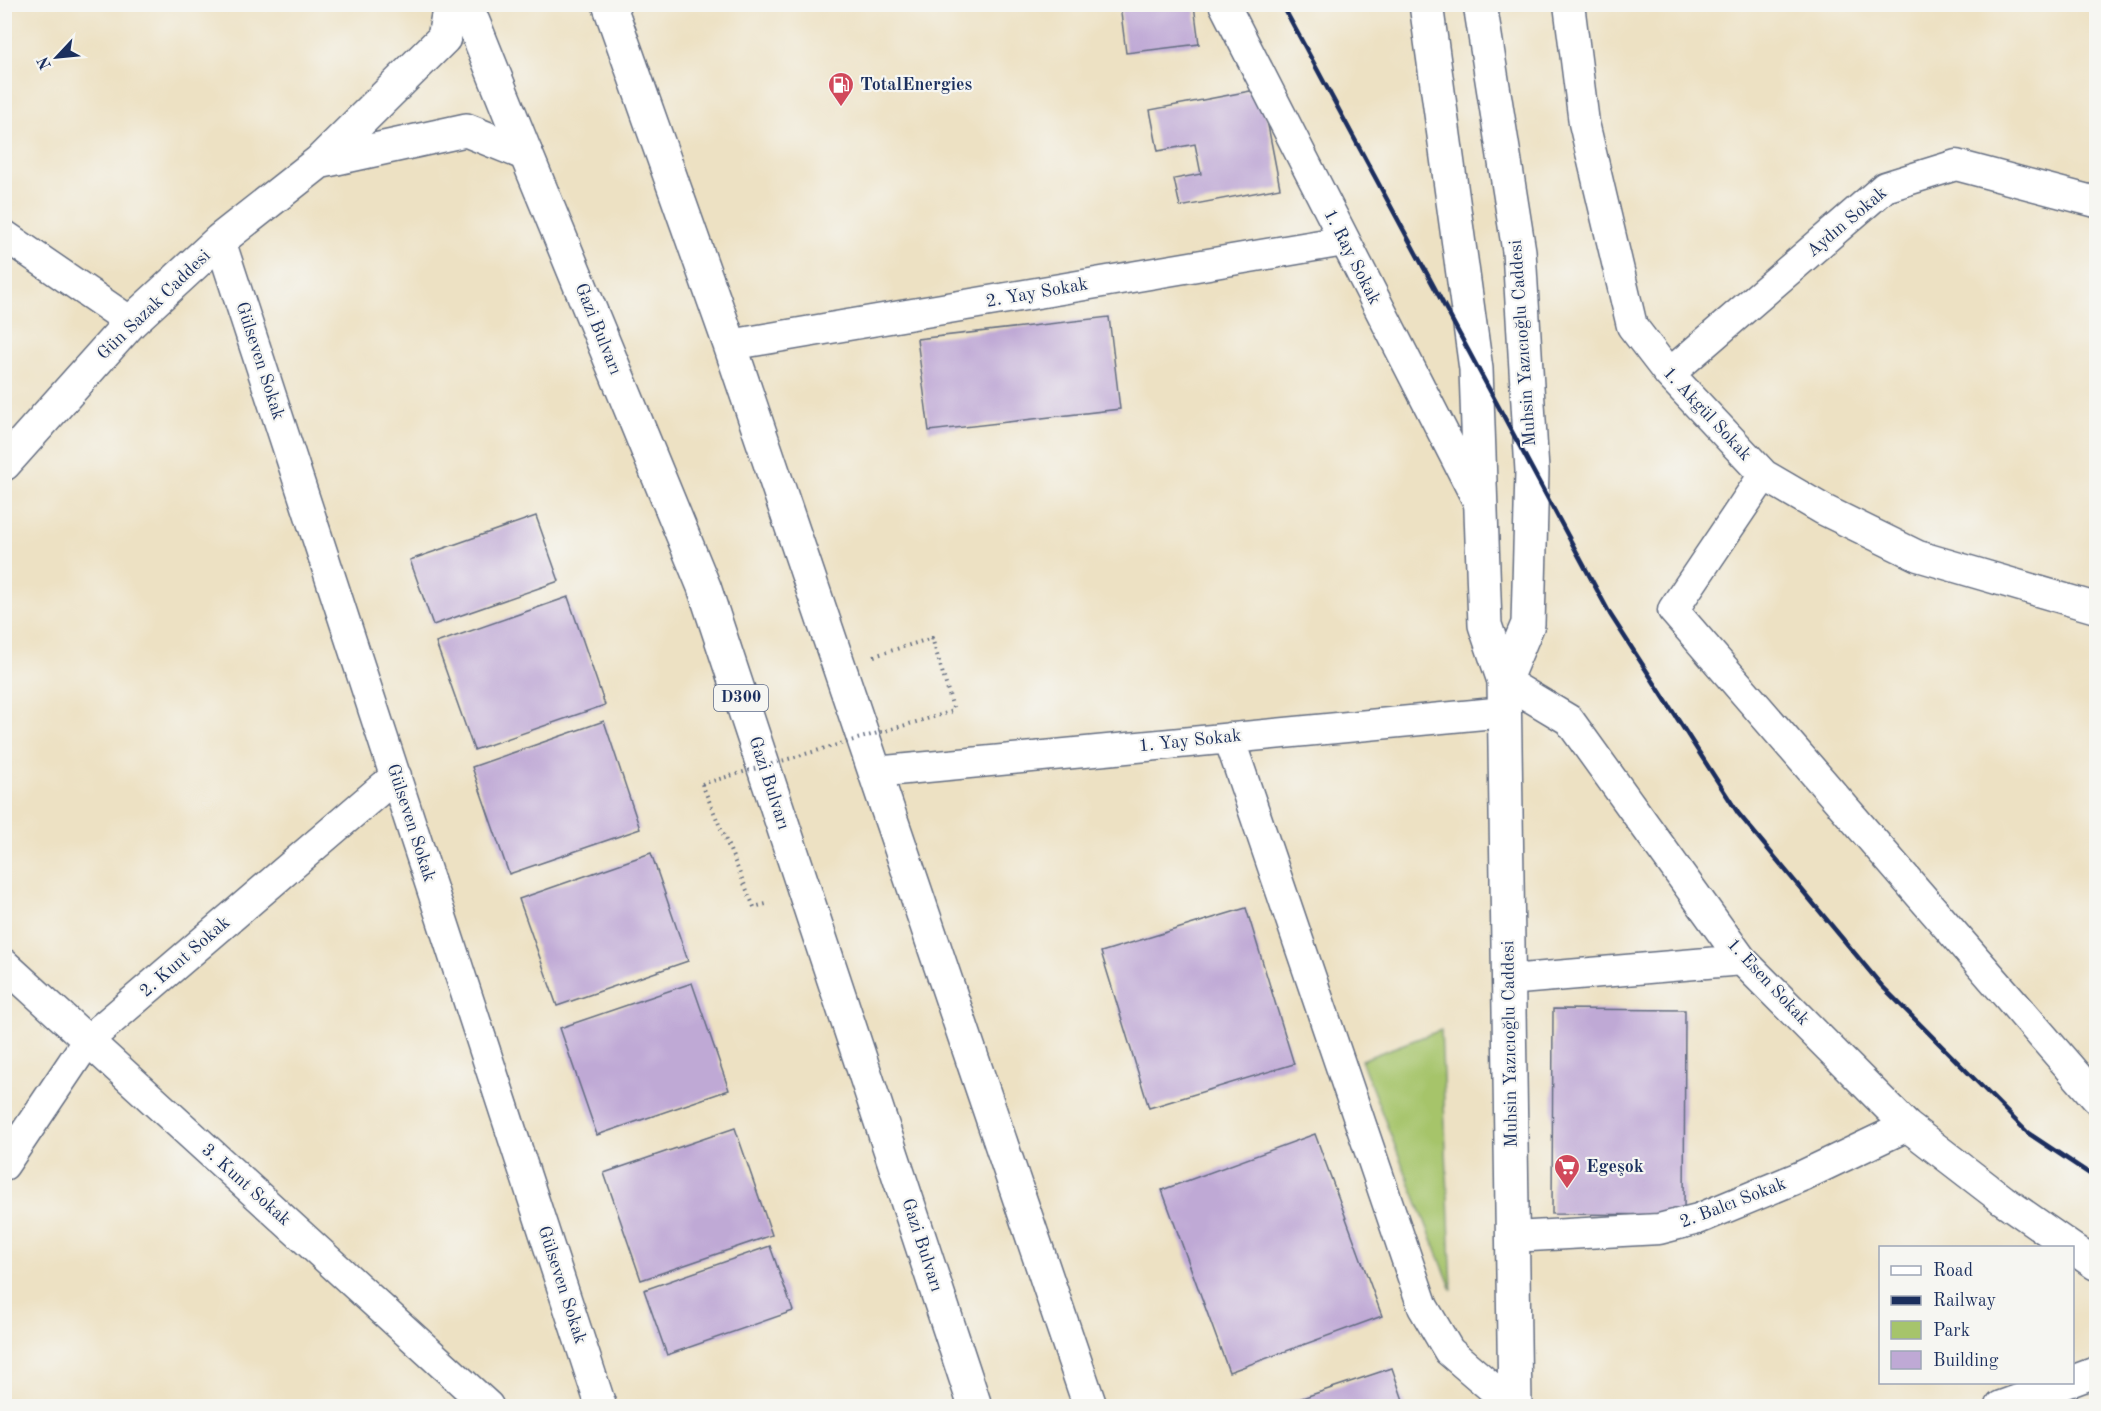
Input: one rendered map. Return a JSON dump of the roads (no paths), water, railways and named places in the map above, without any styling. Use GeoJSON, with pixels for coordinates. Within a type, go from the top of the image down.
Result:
{"type":"FeatureCollection","features":[{"type":"Feature","properties":{"kind":"main road","name":"Gün Sazak Caddesi"},"geometry":{"type":"LineString","coordinates":[[4,464],[131,322],[220,240],[319,162],[444,38],[450,4]]}},
{"type":"Feature","properties":{"kind":"main road","name":"Gazi Bulvarı"},"geometry":{"type":"LineString","coordinates":[[465,4],[704,587],[975,1407]]}},
{"type":"Feature","properties":{"kind":"main road"},"geometry":{"type":"LineString","coordinates":[[609,4],[730,345],[1090,1407]]}},
{"type":"Feature","properties":{"kind":"main road","name":"Muhsin Yazıcıoğlu Caddesi"},"geometry":{"type":"LineString","coordinates":[[1426,4],[1476,369],[1485,625],[1505,696],[1514,1407]]}},
{"type":"Feature","properties":{"kind":"main road","name":"Muhsin Yazıcıoğlu Caddesi"},"geometry":{"type":"LineString","coordinates":[[1480,4],[1519,251],[1532,471],[1528,624],[1505,696]]}},
{"type":"Feature","properties":{"kind":"main road"},"geometry":{"type":"LineString","coordinates":[[319,162],[466,130],[526,154]]}},
{"type":"Feature","properties":{"kind":"street","name":"1. Ray Sokak"},"geometry":{"type":"LineString","coordinates":[[1224,4],[1482,509]]}},
{"type":"Feature","properties":{"kind":"street","name":"1. Akgül Sokak"},"geometry":{"type":"LineString","coordinates":[[1569,4],[1584,123],[1632,326],[1669,374],[1764,475],[1824,510],[1918,556],[2097,609]]}},
{"type":"Feature","properties":{"kind":"street","name":"Aydın Sokak"},"geometry":{"type":"LineString","coordinates":[[1669,374],[1886,187],[1956,165],[2097,201]]}},
{"type":"Feature","properties":{"kind":"street"},"geometry":{"type":"LineString","coordinates":[[4,235],[131,322]]}},
{"type":"Feature","properties":{"kind":"street","name":"Gülseven Sokak"},"geometry":{"type":"LineString","coordinates":[[220,240],[601,1407]]}},
{"type":"Feature","properties":{"kind":"street","name":"2. Yay Sokak"},"geometry":{"type":"LineString","coordinates":[[730,345],[1344,241]]}},
{"type":"Feature","properties":{"kind":"street"},"geometry":{"type":"LineString","coordinates":[[1764,475],[1673,610],[2097,1098]]}},
{"type":"Feature","properties":{"kind":"street","name":"1. Yay Sokak"},"geometry":{"type":"LineString","coordinates":[[875,772],[1229,738],[1505,696]]}},
{"type":"Feature","properties":{"kind":"street","name":"1. Esen Sokak"},"geometry":{"type":"LineString","coordinates":[[1505,696],[1569,720],[1742,960],[1907,1126],[2069,1246]]}},
{"type":"Feature","properties":{"kind":"street"},"geometry":{"type":"LineString","coordinates":[[1229,738],[1423,1307],[1449,1351],[1514,1407]]}},
{"type":"Feature","properties":{"kind":"street","name":"2. Kunt Sokak"},"geometry":{"type":"LineString","coordinates":[[4,1165],[88,1040],[396,776]]}},
{"type":"Feature","properties":{"kind":"street"},"geometry":{"type":"LineString","coordinates":[[1509,980],[1742,960]]}},
{"type":"Feature","properties":{"kind":"street","name":"3. Kunt Sokak"},"geometry":{"type":"LineString","coordinates":[[4,964],[488,1407]]}},
{"type":"Feature","properties":{"kind":"street","name":"2. Balcı Sokak"},"geometry":{"type":"LineString","coordinates":[[1512,1237],[1659,1229],[1698,1219],[1802,1176],[1907,1126]]}},
{"type":"Feature","properties":{"kind":"street","name":"1. Esen Sokak"},"geometry":{"type":"LineString","coordinates":[[2074,1249],[2097,1265]]}},
{"type":"Feature","properties":{"kind":"street"},"geometry":{"type":"LineString","coordinates":[[2074,1381],[2097,1372]]}},
{"type":"Feature","properties":{"kind":"street"},"geometry":{"type":"LineString","coordinates":[[2001,1407],[2065,1384]]}},
{"type":"Feature","properties":{"kind":"railway"},"geometry":{"type":"LineString","coordinates":[[1282,4],[1610,614],[1738,813],[1882,986],[2028,1133],[2096,1178]]}},
{"type":"Feature","properties":{"kind":"place","name":"TotalEnergies"},"geometry":{"type":"Point","coordinates":[841,108]}},
{"type":"Feature","properties":{"kind":"place","name":"Egeşok"},"geometry":{"type":"Point","coordinates":[1567,1190]}}]}
